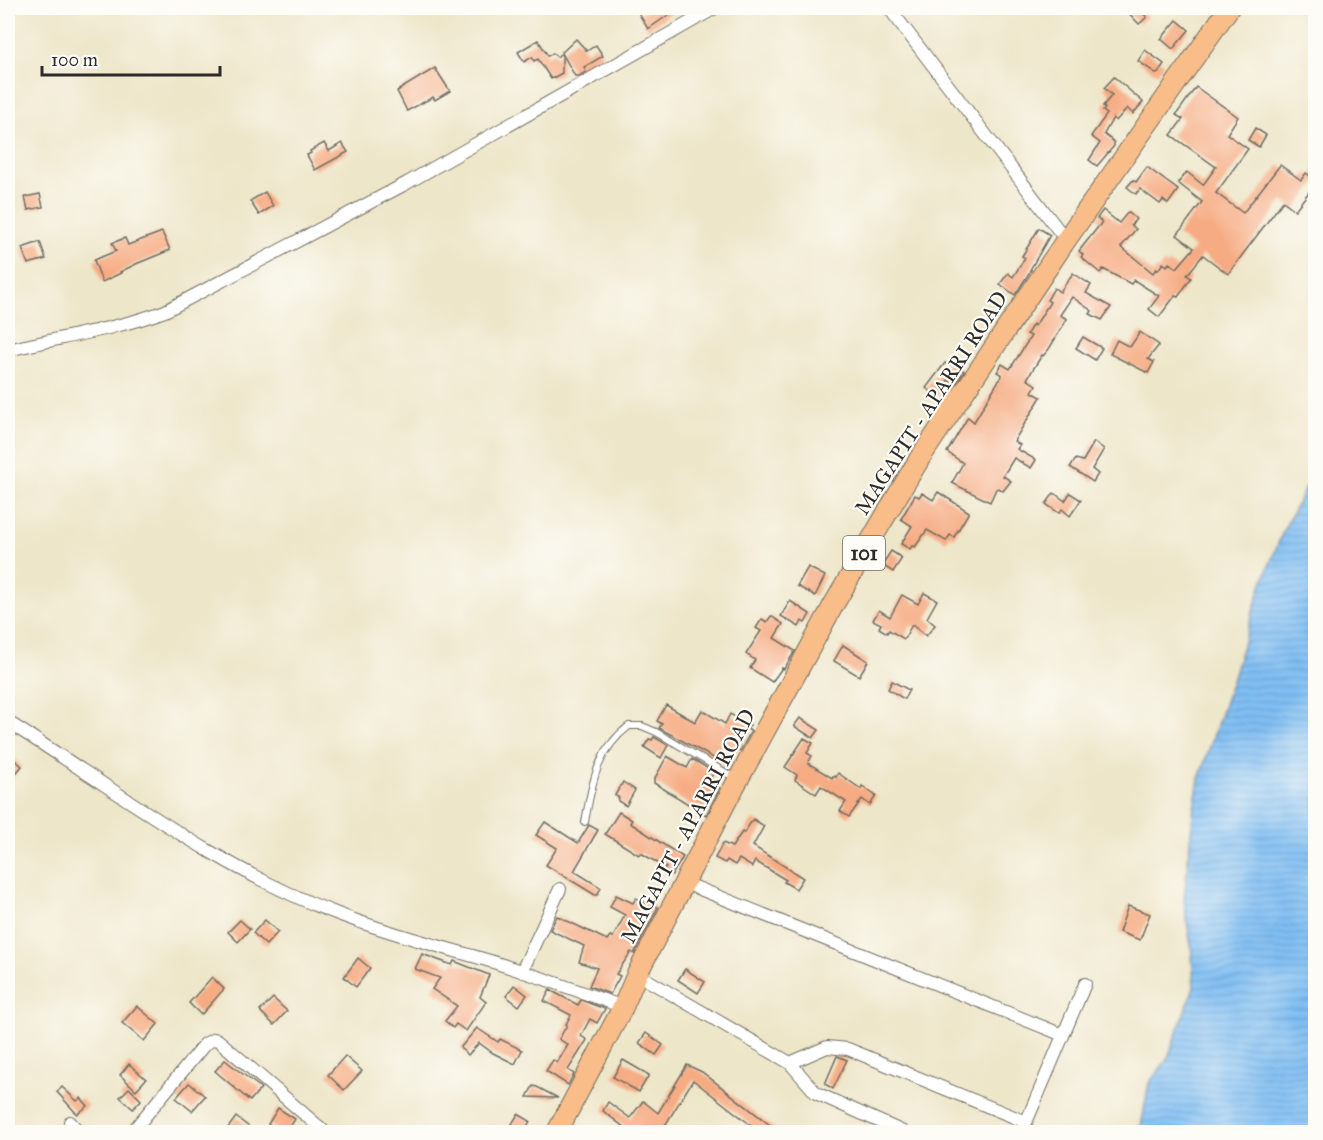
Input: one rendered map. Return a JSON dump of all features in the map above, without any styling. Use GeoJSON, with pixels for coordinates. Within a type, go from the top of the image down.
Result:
{"type":"FeatureCollection","features":[{"type":"Feature","properties":{"kind":"main road","name":"MAGAPIT - APARRI ROAD"},"geometry":{"type":"LineString","coordinates":[[561,1129],[738,780],[834,604],[920,458],[1066,240],[1229,8]]}},
{"type":"Feature","properties":{"kind":"street"},"geometry":{"type":"LineString","coordinates":[[8,350],[113,327],[165,311],[417,178],[715,8]]}},
{"type":"Feature","properties":{"kind":"street"},"geometry":{"type":"LineString","coordinates":[[889,8],[1066,240]]}},
{"type":"Feature","properties":{"kind":"street"},"geometry":{"type":"LineString","coordinates":[[8,722],[174,830],[264,881],[337,914],[407,938],[522,971],[623,1007]]}},
{"type":"Feature","properties":{"kind":"street"},"geometry":{"type":"LineString","coordinates":[[685,883],[1064,1035]]}},
{"type":"Feature","properties":{"kind":"street"},"geometry":{"type":"LineString","coordinates":[[522,971],[560,889]]}},
{"type":"Feature","properties":{"kind":"street"},"geometry":{"type":"LineString","coordinates":[[638,974],[790,1063],[816,1093],[903,1132]]}},
{"type":"Feature","properties":{"kind":"street"},"geometry":{"type":"LineString","coordinates":[[790,1063],[827,1047],[848,1049],[1024,1127],[1085,984]]}},
{"type":"Feature","properties":{"kind":"street"},"geometry":{"type":"LineString","coordinates":[[132,1132],[205,1044],[214,1040],[218,1040],[325,1132]]}},
{"type":"Feature","properties":{"kind":"street"},"geometry":{"type":"LineString","coordinates":[[70,1122],[79,1132]]}},
{"type":"Feature","properties":{"kind":"lane"},"geometry":{"type":"LineString","coordinates":[[585,822],[593,776],[603,755],[629,726],[642,726],[656,732],[738,780]]}},
{"type":"Feature","properties":{"kind":"water"},"geometry":{"type":"Polygon","coordinates":[[[1315,470],[1315,1132],[1140,1132],[1149,1083],[1167,1060],[1194,987],[1192,953],[1184,900],[1199,779],[1261,586],[1284,529],[1315,470]]]}},
{"type":"Feature","properties":{"kind":"building"},"geometry":{"type":"Polygon","coordinates":[[[650,8],[668,8],[671,13],[648,29],[639,14],[650,8]]]}},
{"type":"Feature","properties":{"kind":"building"},"geometry":{"type":"Polygon","coordinates":[[[1124,8],[1138,8],[1147,17],[1139,24],[1124,8]]]}},
{"type":"Feature","properties":{"kind":"building"},"geometry":{"type":"Polygon","coordinates":[[[1177,20],[1189,30],[1173,49],[1161,39],[1177,20]]]}},
{"type":"Feature","properties":{"kind":"building"},"geometry":{"type":"Polygon","coordinates":[[[576,39],[587,51],[596,45],[603,56],[584,67],[586,72],[579,76],[575,76],[562,53],[562,73],[551,79],[538,59],[534,61],[532,57],[524,62],[518,52],[538,40],[548,56],[553,53],[557,57],[576,39]]]}},
{"type":"Feature","properties":{"kind":"building"},"geometry":{"type":"Polygon","coordinates":[[[1145,50],[1164,64],[1157,74],[1138,61],[1145,50]]]}},
{"type":"Feature","properties":{"kind":"building"},"geometry":{"type":"Polygon","coordinates":[[[435,68],[450,91],[435,100],[433,97],[407,111],[397,91],[435,68]]]}},
{"type":"Feature","properties":{"kind":"building"},"geometry":{"type":"Polygon","coordinates":[[[1114,77],[1143,102],[1133,114],[1127,108],[1116,121],[1113,118],[1104,134],[1114,142],[1114,146],[1097,166],[1089,160],[1100,143],[1091,136],[1107,114],[1103,111],[1105,108],[1103,106],[1112,95],[1104,88],[1114,77]]]}},
{"type":"Feature","properties":{"kind":"building"},"geometry":{"type":"Polygon","coordinates":[[[1196,87],[1238,117],[1227,134],[1248,149],[1216,193],[1243,213],[1280,165],[1301,180],[1306,173],[1310,176],[1316,168],[1316,183],[1295,210],[1283,201],[1228,274],[1203,255],[1187,275],[1191,278],[1178,297],[1175,296],[1159,317],[1149,309],[1159,296],[1134,280],[1131,284],[1103,269],[1100,273],[1081,257],[1083,255],[1079,251],[1102,222],[1097,218],[1103,210],[1119,223],[1128,212],[1136,219],[1131,225],[1136,229],[1121,247],[1153,273],[1163,263],[1167,266],[1169,263],[1177,268],[1194,248],[1177,235],[1202,202],[1178,183],[1187,172],[1203,185],[1216,167],[1171,135],[1183,119],[1176,115],[1196,87]]]}},
{"type":"Feature","properties":{"kind":"building"},"geometry":{"type":"Polygon","coordinates":[[[1255,128],[1266,135],[1259,147],[1248,140],[1255,128]]]}},
{"type":"Feature","properties":{"kind":"building"},"geometry":{"type":"Polygon","coordinates":[[[324,143],[329,151],[342,143],[348,152],[315,170],[307,155],[324,143]]]}},
{"type":"Feature","properties":{"kind":"building"},"geometry":{"type":"Polygon","coordinates":[[[1147,167],[1178,190],[1168,204],[1163,200],[1160,204],[1140,189],[1136,194],[1127,187],[1133,180],[1136,182],[1147,167]]]}},
{"type":"Feature","properties":{"kind":"building"},"geometry":{"type":"Polygon","coordinates":[[[265,192],[273,206],[259,215],[250,201],[265,192]]]}},
{"type":"Feature","properties":{"kind":"building"},"geometry":{"type":"Polygon","coordinates":[[[40,194],[43,207],[28,210],[25,197],[40,194]]]}},
{"type":"Feature","properties":{"kind":"building"},"geometry":{"type":"Polygon","coordinates":[[[1039,228],[1050,235],[1015,295],[1000,284],[1008,273],[1013,277],[1025,258],[1022,256],[1039,228]]]}},
{"type":"Feature","properties":{"kind":"building"},"geometry":{"type":"Polygon","coordinates":[[[162,232],[170,250],[136,264],[102,282],[94,260],[116,251],[112,243],[125,238],[128,245],[162,232]]]}},
{"type":"Feature","properties":{"kind":"building"},"geometry":{"type":"Polygon","coordinates":[[[40,242],[46,259],[28,264],[22,248],[40,242]]]}},
{"type":"Feature","properties":{"kind":"building"},"geometry":{"type":"Polygon","coordinates":[[[1073,273],[1091,285],[1086,293],[1111,307],[1102,320],[1090,314],[1092,311],[1072,297],[1060,315],[1067,319],[1027,379],[1036,385],[1032,392],[1041,397],[1014,441],[1020,445],[1017,449],[1036,460],[1031,468],[1014,458],[1003,476],[1011,481],[1003,491],[996,489],[990,502],[952,483],[963,463],[947,452],[968,417],[974,422],[1002,375],[997,372],[1002,364],[1010,369],[1031,336],[1027,334],[1033,324],[1035,326],[1050,302],[1047,300],[1054,288],[1060,292],[1073,273]]]}},
{"type":"Feature","properties":{"kind":"building"},"geometry":{"type":"Polygon","coordinates":[[[1140,332],[1159,345],[1148,359],[1154,362],[1148,373],[1110,354],[1117,340],[1130,347],[1140,332]]]}},
{"type":"Feature","properties":{"kind":"building"},"geometry":{"type":"Polygon","coordinates":[[[1083,337],[1102,348],[1095,360],[1076,348],[1083,337]]]}},
{"type":"Feature","properties":{"kind":"building"},"geometry":{"type":"Polygon","coordinates":[[[945,363],[949,365],[951,363],[964,371],[955,385],[948,380],[938,396],[926,388],[945,363]]]}},
{"type":"Feature","properties":{"kind":"building"},"geometry":{"type":"Polygon","coordinates":[[[1094,442],[1104,449],[1092,469],[1098,474],[1093,482],[1070,467],[1076,459],[1083,461],[1094,442]]]}},
{"type":"Feature","properties":{"kind":"building"},"geometry":{"type":"Polygon","coordinates":[[[938,492],[969,512],[954,537],[950,535],[946,541],[927,530],[915,547],[912,546],[910,549],[901,544],[912,526],[901,519],[915,495],[919,497],[922,493],[933,500],[938,492]]]}},
{"type":"Feature","properties":{"kind":"building"},"geometry":{"type":"Polygon","coordinates":[[[1054,493],[1065,501],[1070,493],[1081,500],[1070,516],[1062,509],[1059,513],[1046,504],[1054,493]]]}},
{"type":"Feature","properties":{"kind":"building"},"geometry":{"type":"Polygon","coordinates":[[[891,551],[902,558],[893,572],[882,565],[891,551]]]}},
{"type":"Feature","properties":{"kind":"building"},"geometry":{"type":"Polygon","coordinates":[[[808,567],[825,576],[815,596],[797,586],[808,567]]]}},
{"type":"Feature","properties":{"kind":"building"},"geometry":{"type":"Polygon","coordinates":[[[924,593],[937,600],[927,618],[935,625],[926,636],[912,625],[904,639],[889,630],[887,633],[879,628],[881,624],[873,620],[879,610],[890,617],[902,595],[918,604],[924,593]]]}},
{"type":"Feature","properties":{"kind":"building"},"geometry":{"type":"Polygon","coordinates":[[[790,601],[810,614],[805,623],[802,621],[799,627],[781,616],[790,601]]]}},
{"type":"Feature","properties":{"kind":"building"},"geometry":{"type":"Polygon","coordinates":[[[771,616],[783,624],[774,638],[795,651],[784,669],[782,668],[772,682],[750,668],[755,660],[746,654],[761,631],[756,628],[762,619],[767,622],[771,616]]]}},
{"type":"Feature","properties":{"kind":"building"},"geometry":{"type":"Polygon","coordinates":[[[843,645],[868,661],[859,676],[834,661],[843,645]]]}},
{"type":"Feature","properties":{"kind":"building"},"geometry":{"type":"Polygon","coordinates":[[[892,681],[909,690],[904,699],[888,689],[892,681]]]}},
{"type":"Feature","properties":{"kind":"building"},"geometry":{"type":"Polygon","coordinates":[[[666,705],[695,722],[702,710],[725,724],[730,714],[750,725],[747,729],[751,731],[740,751],[737,749],[728,766],[659,728],[662,724],[657,721],[666,705]]]}},
{"type":"Feature","properties":{"kind":"building"},"geometry":{"type":"Polygon","coordinates":[[[800,718],[819,730],[813,738],[794,726],[800,718]]]}},
{"type":"Feature","properties":{"kind":"building"},"geometry":{"type":"Polygon","coordinates":[[[654,737],[668,745],[661,758],[644,747],[649,739],[652,740],[654,737]]]}},
{"type":"Feature","properties":{"kind":"building"},"geometry":{"type":"Polygon","coordinates":[[[804,738],[813,743],[807,753],[812,756],[808,763],[832,778],[838,773],[861,789],[862,786],[876,796],[870,805],[862,799],[849,817],[840,811],[846,802],[821,786],[816,794],[795,780],[797,775],[785,767],[804,738]]]}},
{"type":"Feature","properties":{"kind":"building"},"geometry":{"type":"Polygon","coordinates":[[[8,754],[22,766],[8,783],[8,754]]]}},
{"type":"Feature","properties":{"kind":"building"},"geometry":{"type":"Polygon","coordinates":[[[667,756],[687,768],[692,759],[714,772],[709,781],[720,788],[706,815],[654,783],[667,756]]]}},
{"type":"Feature","properties":{"kind":"building"},"geometry":{"type":"Polygon","coordinates":[[[623,782],[635,790],[626,806],[618,801],[619,798],[615,795],[623,782]]]}},
{"type":"Feature","properties":{"kind":"building"},"geometry":{"type":"Polygon","coordinates":[[[619,812],[632,820],[630,823],[683,857],[672,875],[664,870],[666,868],[605,834],[619,812]]]}},
{"type":"Feature","properties":{"kind":"building"},"geometry":{"type":"Polygon","coordinates":[[[753,819],[764,826],[753,846],[803,878],[796,889],[755,861],[752,867],[739,859],[735,865],[727,860],[725,863],[715,858],[723,843],[732,847],[753,819]]]}},
{"type":"Feature","properties":{"kind":"building"},"geometry":{"type":"Polygon","coordinates":[[[545,822],[578,843],[589,825],[598,830],[574,871],[601,888],[597,895],[546,865],[557,848],[536,835],[545,822]]]}},
{"type":"Feature","properties":{"kind":"building"},"geometry":{"type":"Polygon","coordinates":[[[616,895],[633,903],[636,898],[658,907],[634,954],[631,952],[616,974],[620,976],[610,994],[589,986],[597,968],[579,962],[584,946],[550,930],[557,916],[607,940],[610,936],[613,937],[625,915],[610,907],[616,895]]]}},
{"type":"Feature","properties":{"kind":"building"},"geometry":{"type":"Polygon","coordinates":[[[1128,906],[1150,914],[1140,940],[1119,932],[1128,906]]]}},
{"type":"Feature","properties":{"kind":"building"},"geometry":{"type":"Polygon","coordinates":[[[240,920],[250,929],[238,942],[228,932],[240,920]]]}},
{"type":"Feature","properties":{"kind":"building"},"geometry":{"type":"Polygon","coordinates":[[[265,920],[278,932],[266,945],[253,933],[265,920]]]}},
{"type":"Feature","properties":{"kind":"building"},"geometry":{"type":"Polygon","coordinates":[[[422,954],[452,965],[454,961],[489,975],[480,997],[486,1002],[466,1031],[456,1024],[453,1028],[445,1021],[457,1006],[432,989],[440,978],[415,969],[422,954]]]}},
{"type":"Feature","properties":{"kind":"building"},"geometry":{"type":"Polygon","coordinates":[[[358,958],[370,968],[356,987],[344,977],[358,958]]]}},
{"type":"Feature","properties":{"kind":"building"},"geometry":{"type":"Polygon","coordinates":[[[685,969],[705,982],[698,993],[678,980],[685,969]]]}},
{"type":"Feature","properties":{"kind":"building"},"geometry":{"type":"Polygon","coordinates":[[[212,977],[224,989],[201,1015],[189,1003],[212,977]]]}},
{"type":"Feature","properties":{"kind":"building"},"geometry":{"type":"Polygon","coordinates":[[[514,985],[527,995],[519,1006],[506,996],[514,985]]]}},
{"type":"Feature","properties":{"kind":"building"},"geometry":{"type":"Polygon","coordinates":[[[550,990],[578,1005],[581,1000],[605,1009],[597,1023],[590,1019],[581,1036],[587,1040],[568,1070],[574,1074],[568,1085],[546,1071],[553,1060],[557,1063],[568,1045],[559,1039],[571,1015],[544,1001],[550,990]]]}},
{"type":"Feature","properties":{"kind":"building"},"geometry":{"type":"Polygon","coordinates":[[[273,998],[287,1011],[274,1025],[260,1011],[273,998]]]}},
{"type":"Feature","properties":{"kind":"building"},"geometry":{"type":"Polygon","coordinates":[[[137,1006],[158,1024],[144,1041],[122,1023],[137,1006]]]}},
{"type":"Feature","properties":{"kind":"building"},"geometry":{"type":"Polygon","coordinates":[[[477,1028],[498,1042],[500,1039],[522,1050],[515,1064],[479,1043],[468,1055],[460,1048],[477,1028]]]}},
{"type":"Feature","properties":{"kind":"building"},"geometry":{"type":"Polygon","coordinates":[[[646,1033],[663,1045],[656,1055],[639,1043],[646,1033]]]}},
{"type":"Feature","properties":{"kind":"building"},"geometry":{"type":"Polygon","coordinates":[[[345,1056],[362,1071],[344,1090],[328,1075],[345,1056]]]}},
{"type":"Feature","properties":{"kind":"building"},"geometry":{"type":"Polygon","coordinates":[[[837,1056],[847,1060],[833,1089],[825,1084],[837,1056]]]}},
{"type":"Feature","properties":{"kind":"building"},"geometry":{"type":"Polygon","coordinates":[[[225,1060],[261,1088],[250,1101],[215,1071],[225,1060]]]}},
{"type":"Feature","properties":{"kind":"building"},"geometry":{"type":"Polygon","coordinates":[[[623,1060],[649,1075],[639,1092],[613,1077],[623,1060]]]}},
{"type":"Feature","properties":{"kind":"building"},"geometry":{"type":"Polygon","coordinates":[[[129,1064],[146,1079],[136,1090],[120,1075],[129,1064]]]}},
{"type":"Feature","properties":{"kind":"building"},"geometry":{"type":"Polygon","coordinates":[[[687,1065],[702,1072],[779,1132],[760,1132],[693,1080],[661,1132],[622,1132],[625,1128],[603,1111],[608,1102],[630,1118],[643,1101],[658,1113],[687,1065]]]}},
{"type":"Feature","properties":{"kind":"building"},"geometry":{"type":"Polygon","coordinates":[[[189,1083],[205,1096],[192,1111],[176,1098],[189,1083]]]}},
{"type":"Feature","properties":{"kind":"building"},"geometry":{"type":"Polygon","coordinates":[[[533,1086],[537,1087],[558,1098],[527,1097],[533,1086]]]}},
{"type":"Feature","properties":{"kind":"building"},"geometry":{"type":"Polygon","coordinates":[[[62,1087],[77,1101],[81,1098],[88,1106],[77,1114],[57,1092],[62,1087]]]}},
{"type":"Feature","properties":{"kind":"building"},"geometry":{"type":"Polygon","coordinates":[[[129,1088],[141,1100],[133,1109],[120,1097],[129,1088]]]}},
{"type":"Feature","properties":{"kind":"building"},"geometry":{"type":"Polygon","coordinates":[[[278,1108],[295,1119],[287,1132],[280,1132],[268,1124],[278,1108]]]}},
{"type":"Feature","properties":{"kind":"building"},"geometry":{"type":"Polygon","coordinates":[[[518,1114],[530,1121],[524,1132],[510,1127],[518,1114]]]}},
{"type":"Feature","properties":{"kind":"building"},"geometry":{"type":"Polygon","coordinates":[[[236,1117],[249,1127],[245,1132],[225,1132],[236,1117]]]}}]}
